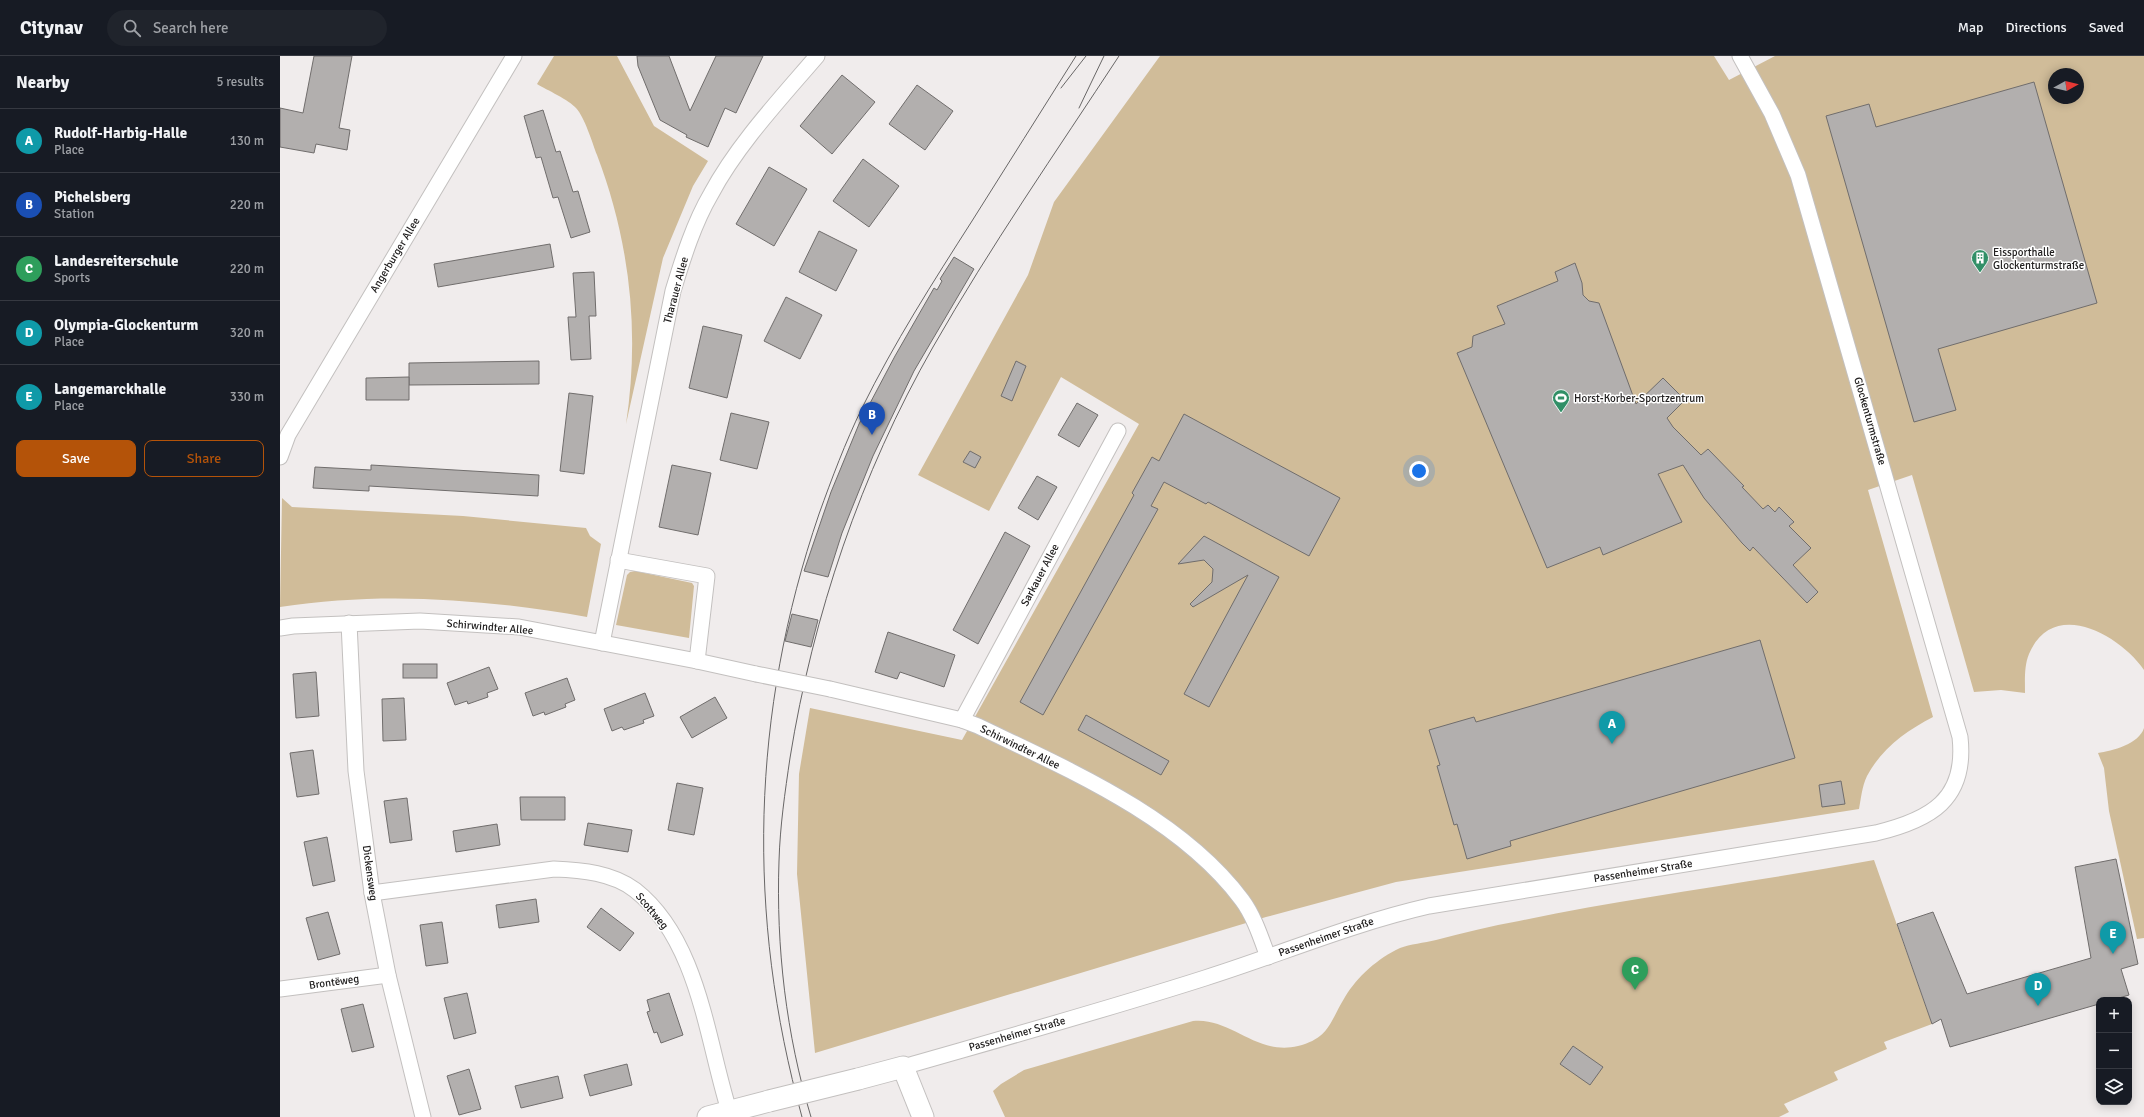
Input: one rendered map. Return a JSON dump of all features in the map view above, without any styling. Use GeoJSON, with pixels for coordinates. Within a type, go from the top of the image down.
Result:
{"type":"FeatureCollection","features":[{"type":"Feature","properties":{"kind":"street","name":"Angerburger Allee"},"geometry":{"type":"LineString","coordinates":[[280,457],[288,435],[514,56]]}},
{"type":"Feature","properties":{"kind":"street","name":"Tharauer Allee"},"geometry":{"type":"LineString","coordinates":[[602,644],[673,290],[682,262],[710,194],[732,160],[817,56]]}},
{"type":"Feature","properties":{"kind":"street","name":"Glockenturmstraße"},"geometry":{"type":"LineString","coordinates":[[1740,56],[1772,114],[1798,175],[1960,737],[1960,760],[1954,785],[1948,796]]}},
{"type":"Feature","properties":{"kind":"street","name":"Sarkauer Allee"},"geometry":{"type":"LineString","coordinates":[[962,720],[1118,431]]}},
{"type":"Feature","properties":{"kind":"street"},"geometry":{"type":"LineString","coordinates":[[618,560],[707,576],[697,661]]}},
{"type":"Feature","properties":{"kind":"street","name":"Schirwindter Allee"},"geometry":{"type":"LineString","coordinates":[[280,628],[349,623],[420,621],[468,623],[519,628],[697,661],[830,689],[962,720],[978,726],[1071,771],[1127,803],[1199,852],[1220,873],[1243,901],[1258,929],[1268,957]]}},
{"type":"Feature","properties":{"kind":"street","name":"Dickensweg"},"geometry":{"type":"LineString","coordinates":[[349,623],[356,772],[372,893],[388,975],[423,1117]]}},
{"type":"Feature","properties":{"kind":"street","name":"Passenheimer Straße"},"geometry":{"type":"LineString","coordinates":[[708,1117],[730,1114],[755,1105],[903,1067],[1148,996],[1268,957],[1319,937],[1385,916],[1429,906],[1889,830],[1917,821],[1936,809],[1948,796]]}},
{"type":"Feature","properties":{"kind":"street","name":"Scottweg"},"geometry":{"type":"LineString","coordinates":[[372,893],[554,869],[581,870],[599,874],[617,880],[635,890],[649,903],[666,924],[682,951],[697,993],[730,1114]]}},
{"type":"Feature","properties":{"kind":"street","name":"Brontëweg"},"geometry":{"type":"LineString","coordinates":[[280,989],[388,975]]}},
{"type":"Feature","properties":{"kind":"street"},"geometry":{"type":"LineString","coordinates":[[903,1067],[923,1117]]}},
{"type":"Feature","properties":{"kind":"shaded area"},"geometry":{"type":"Polygon","coordinates":[[[554,56],[617,56],[654,126],[708,161],[693,186],[663,258],[626,424],[630,390],[632,321],[624,254],[608,188],[591,137],[579,112],[573,105],[563,98],[537,84],[554,56]]]}},
{"type":"Feature","properties":{"kind":"shaded area","name":"Horst-Korber-Sportzentrum"},"geometry":{"type":"Polygon","coordinates":[[[1160,56],[1714,56],[1729,80],[1775,56],[2144,56],[2144,670],[2133,657],[2119,645],[2103,635],[2086,628],[2070,625],[2054,628],[2040,637],[2027,659],[2025,693],[2001,690],[1974,692],[1912,475],[1868,490],[1933,717],[1904,734],[1880,757],[1865,780],[1859,809],[1396,882],[1266,917],[815,1053],[797,874],[799,774],[810,708],[962,740],[1139,424],[1061,377],[989,511],[918,475],[1028,275],[1054,202],[1160,56]]]}},
{"type":"Feature","properties":{"kind":"shaded area"},"geometry":{"type":"Polygon","coordinates":[[[282,498],[292,507],[463,516],[586,528],[590,536],[601,544],[587,617],[510,606],[434,599],[357,599],[280,607],[282,498]]]}},
{"type":"Feature","properties":{"kind":"shaded area"},"geometry":{"type":"Polygon","coordinates":[[[635,571],[692,583],[694,586],[689,638],[616,625],[627,575],[630,572],[635,571]]]}},
{"type":"Feature","properties":{"kind":"shaded area"},"geometry":{"type":"Polygon","coordinates":[[[2144,728],[2144,938],[2137,939],[2109,811],[2104,768],[2098,753],[2124,746],[2137,738],[2144,728]]]}},
{"type":"Feature","properties":{"kind":"shaded area"},"geometry":{"type":"Polygon","coordinates":[[[1874,860],[1932,1024],[1884,1042],[1887,1049],[1834,1072],[1838,1080],[1784,1104],[1789,1112],[1779,1117],[1005,1117],[993,1091],[1001,1084],[1024,1070],[1193,1021],[1207,1021],[1220,1025],[1269,1046],[1283,1048],[1309,1043],[1328,1028],[1345,997],[1362,975],[1384,957],[1408,945],[1563,912],[1874,860]]]}},
{"type":"Feature","properties":{"kind":"building"},"geometry":{"type":"Polygon","coordinates":[[[314,56],[352,56],[339,128],[350,130],[347,150],[316,144],[314,153],[280,147],[280,108],[303,113],[314,56]]]}},
{"type":"Feature","properties":{"kind":"building"},"geometry":{"type":"Polygon","coordinates":[[[637,56],[669,56],[690,111],[716,56],[763,56],[736,113],[725,108],[708,147],[686,137],[687,135],[660,120],[638,66],[637,56]]]}},
{"type":"Feature","properties":{"kind":"building"},"geometry":{"type":"Polygon","coordinates":[[[842,75],[875,102],[832,154],[800,126],[842,75]]]}},
{"type":"Feature","properties":{"kind":"building","name":"Eissporthalle Glockenturmstraße"},"geometry":{"type":"Polygon","coordinates":[[[2034,82],[2097,303],[1938,349],[1956,410],[1914,422],[1826,116],[1869,104],[1876,127],[2034,82]]]}},
{"type":"Feature","properties":{"kind":"building"},"geometry":{"type":"Polygon","coordinates":[[[917,85],[953,111],[925,150],[889,124],[917,85]]]}},
{"type":"Feature","properties":{"kind":"building"},"geometry":{"type":"Polygon","coordinates":[[[543,110],[556,152],[560,151],[573,192],[578,191],[590,232],[571,238],[558,197],[553,198],[541,157],[536,158],[524,116],[543,110]]]}},
{"type":"Feature","properties":{"kind":"building"},"geometry":{"type":"Polygon","coordinates":[[[863,159],[899,186],[869,227],[833,201],[863,159]]]}},
{"type":"Feature","properties":{"kind":"building"},"geometry":{"type":"Polygon","coordinates":[[[769,167],[807,189],[774,246],[736,224],[769,167]]]}},
{"type":"Feature","properties":{"kind":"building"},"geometry":{"type":"Polygon","coordinates":[[[819,231],[857,250],[836,291],[799,272],[819,231]]]}},
{"type":"Feature","properties":{"kind":"building"},"geometry":{"type":"Polygon","coordinates":[[[550,244],[554,267],[438,287],[434,264],[550,244]]]}},
{"type":"Feature","properties":{"kind":"building"},"geometry":{"type":"Polygon","coordinates":[[[954,257],[974,269],[914,371],[873,456],[842,533],[828,577],[804,571],[831,492],[859,424],[895,356],[934,288],[937,290],[942,281],[940,279],[954,257]]]}},
{"type":"Feature","properties":{"kind":"building","name":"Horst-Korber-Sportzentrum"},"geometry":{"type":"Polygon","coordinates":[[[1575,263],[1582,283],[1583,295],[1589,301],[1599,303],[1636,404],[1663,378],[1685,400],[1667,418],[1673,427],[1701,455],[1708,449],[1744,486],[1742,487],[1763,509],[1768,505],[1775,512],[1779,507],[1794,522],[1789,526],[1811,548],[1793,565],[1818,592],[1807,603],[1753,547],[1750,551],[1742,543],[1704,498],[1683,465],[1658,474],[1682,522],[1603,555],[1600,547],[1547,568],[1457,353],[1472,347],[1473,336],[1505,324],[1497,306],[1558,281],[1555,272],[1575,263]]]}},
{"type":"Feature","properties":{"kind":"building"},"geometry":{"type":"Polygon","coordinates":[[[594,272],[596,316],[589,316],[591,359],[571,360],[568,317],[576,317],[573,273],[594,272]]]}},
{"type":"Feature","properties":{"kind":"building"},"geometry":{"type":"Polygon","coordinates":[[[786,297],[822,315],[800,359],[764,341],[786,297]]]}},
{"type":"Feature","properties":{"kind":"building"},"geometry":{"type":"Polygon","coordinates":[[[703,326],[742,335],[727,398],[689,388],[703,326]]]}},
{"type":"Feature","properties":{"kind":"building"},"geometry":{"type":"Polygon","coordinates":[[[539,361],[539,384],[409,385],[409,363],[539,361]]]}},
{"type":"Feature","properties":{"kind":"building"},"geometry":{"type":"Polygon","coordinates":[[[1016,361],[1026,366],[1012,401],[1001,396],[1016,361]]]}},
{"type":"Feature","properties":{"kind":"building"},"geometry":{"type":"Polygon","coordinates":[[[409,377],[409,400],[366,400],[366,378],[409,377]]]}},
{"type":"Feature","properties":{"kind":"building"},"geometry":{"type":"Polygon","coordinates":[[[569,393],[593,396],[584,474],[560,471],[569,393]]]}},
{"type":"Feature","properties":{"kind":"building"},"geometry":{"type":"Polygon","coordinates":[[[1077,403],[1098,415],[1079,447],[1058,435],[1077,403]]]}},
{"type":"Feature","properties":{"kind":"building"},"geometry":{"type":"Polygon","coordinates":[[[731,413],[769,422],[757,469],[720,460],[731,413]]]}},
{"type":"Feature","properties":{"kind":"building"},"geometry":{"type":"Polygon","coordinates":[[[1184,414],[1340,498],[1309,556],[1208,502],[1206,504],[1164,482],[1151,506],[1158,509],[1043,715],[1020,702],[1134,495],[1132,493],[1152,457],[1159,461],[1184,414]]]}},
{"type":"Feature","properties":{"kind":"building"},"geometry":{"type":"Polygon","coordinates":[[[970,451],[981,457],[975,468],[963,462],[970,451]]]}},
{"type":"Feature","properties":{"kind":"building"},"geometry":{"type":"Polygon","coordinates":[[[371,465],[539,475],[538,496],[369,486],[369,491],[313,488],[315,467],[371,470],[371,465]]]}},
{"type":"Feature","properties":{"kind":"building"},"geometry":{"type":"Polygon","coordinates":[[[672,465],[711,473],[698,535],[659,527],[672,465]]]}},
{"type":"Feature","properties":{"kind":"building"},"geometry":{"type":"Polygon","coordinates":[[[1037,476],[1057,487],[1038,520],[1018,508],[1037,476]]]}},
{"type":"Feature","properties":{"kind":"building"},"geometry":{"type":"Polygon","coordinates":[[[1005,532],[1030,546],[978,644],[953,630],[1005,532]]]}},
{"type":"Feature","properties":{"kind":"building"},"geometry":{"type":"Polygon","coordinates":[[[1204,536],[1279,577],[1209,707],[1184,694],[1248,575],[1193,607],[1190,604],[1212,582],[1213,569],[1204,560],[1178,564],[1204,536]]]}},
{"type":"Feature","properties":{"kind":"building"},"geometry":{"type":"Polygon","coordinates":[[[792,614],[818,620],[811,647],[785,641],[792,614]]]}},
{"type":"Feature","properties":{"kind":"building"},"geometry":{"type":"Polygon","coordinates":[[[888,632],[955,655],[944,687],[900,672],[897,679],[875,672],[888,632]]]}},
{"type":"Feature","properties":{"kind":"building"},"geometry":{"type":"Polygon","coordinates":[[[1760,640],[1795,758],[1510,841],[1511,846],[1467,859],[1457,824],[1454,825],[1437,766],[1440,765],[1429,730],[1474,717],[1476,722],[1760,640]]]}},
{"type":"Feature","properties":{"kind":"building"},"geometry":{"type":"Polygon","coordinates":[[[403,664],[437,664],[437,678],[403,678],[403,664]]]}},
{"type":"Feature","properties":{"kind":"building"},"geometry":{"type":"Polygon","coordinates":[[[489,667],[498,689],[487,693],[488,697],[468,704],[467,701],[455,705],[447,683],[489,667]]]}},
{"type":"Feature","properties":{"kind":"building"},"geometry":{"type":"Polygon","coordinates":[[[316,672],[319,716],[296,718],[293,674],[316,672]]]}},
{"type":"Feature","properties":{"kind":"building"},"geometry":{"type":"Polygon","coordinates":[[[567,678],[575,700],[565,704],[566,707],[545,715],[544,712],[533,716],[525,693],[567,678]]]}},
{"type":"Feature","properties":{"kind":"building"},"geometry":{"type":"Polygon","coordinates":[[[645,693],[654,716],[643,720],[644,723],[624,730],[622,727],[612,731],[604,709],[645,693]]]}},
{"type":"Feature","properties":{"kind":"building"},"geometry":{"type":"Polygon","coordinates":[[[715,697],[727,718],[692,738],[680,717],[715,697]]]}},
{"type":"Feature","properties":{"kind":"building"},"geometry":{"type":"Polygon","coordinates":[[[404,698],[406,740],[383,741],[382,699],[404,698]]]}},
{"type":"Feature","properties":{"kind":"building"},"geometry":{"type":"Polygon","coordinates":[[[1086,715],[1169,761],[1161,775],[1078,730],[1086,715]]]}},
{"type":"Feature","properties":{"kind":"building"},"geometry":{"type":"Polygon","coordinates":[[[313,750],[319,794],[297,797],[290,753],[313,750]]]}},
{"type":"Feature","properties":{"kind":"building"},"geometry":{"type":"Polygon","coordinates":[[[1841,781],[1845,804],[1822,807],[1819,785],[1841,781]]]}},
{"type":"Feature","properties":{"kind":"building"},"geometry":{"type":"Polygon","coordinates":[[[677,783],[703,788],[694,835],[668,830],[677,783]]]}},
{"type":"Feature","properties":{"kind":"building"},"geometry":{"type":"Polygon","coordinates":[[[520,797],[565,797],[565,820],[521,820],[520,797]]]}},
{"type":"Feature","properties":{"kind":"building"},"geometry":{"type":"Polygon","coordinates":[[[407,798],[412,840],[390,843],[384,801],[407,798]]]}},
{"type":"Feature","properties":{"kind":"building"},"geometry":{"type":"Polygon","coordinates":[[[588,823],[632,830],[628,852],[584,845],[588,823]]]}},
{"type":"Feature","properties":{"kind":"building"},"geometry":{"type":"Polygon","coordinates":[[[497,824],[500,845],[456,852],[453,831],[497,824]]]}},
{"type":"Feature","properties":{"kind":"building"},"geometry":{"type":"Polygon","coordinates":[[[327,837],[335,881],[313,886],[304,842],[327,837]]]}},
{"type":"Feature","properties":{"kind":"building"},"geometry":{"type":"Polygon","coordinates":[[[2116,859],[2138,964],[2121,969],[2129,995],[2122,997],[2096,997],[2096,1005],[1950,1047],[1941,1019],[1932,1024],[1897,924],[1933,912],[1967,994],[2091,958],[2075,867],[2116,859]]]}},
{"type":"Feature","properties":{"kind":"building"},"geometry":{"type":"Polygon","coordinates":[[[536,899],[539,922],[499,928],[496,905],[536,899]]]}},
{"type":"Feature","properties":{"kind":"building"},"geometry":{"type":"Polygon","coordinates":[[[601,908],[634,933],[620,951],[587,927],[601,908]]]}},
{"type":"Feature","properties":{"kind":"building"},"geometry":{"type":"Polygon","coordinates":[[[328,912],[340,954],[318,960],[306,918],[328,912]]]}},
{"type":"Feature","properties":{"kind":"building"},"geometry":{"type":"Polygon","coordinates":[[[442,922],[448,963],[426,966],[420,925],[442,922]]]}},
{"type":"Feature","properties":{"kind":"building"},"geometry":{"type":"Polygon","coordinates":[[[467,993],[476,1033],[454,1039],[444,998],[467,993]]]}},
{"type":"Feature","properties":{"kind":"building"},"geometry":{"type":"Polygon","coordinates":[[[669,993],[683,1035],[661,1043],[657,1032],[654,1033],[647,1012],[650,1011],[647,1000],[669,993]]]}},
{"type":"Feature","properties":{"kind":"building"},"geometry":{"type":"Polygon","coordinates":[[[363,1004],[374,1047],[352,1052],[341,1009],[363,1004]]]}},
{"type":"Feature","properties":{"kind":"building"},"geometry":{"type":"Polygon","coordinates":[[[1573,1046],[1603,1067],[1590,1085],[1560,1064],[1573,1046]]]}},
{"type":"Feature","properties":{"kind":"building"},"geometry":{"type":"Polygon","coordinates":[[[627,1064],[632,1085],[590,1096],[584,1075],[627,1064]]]}},
{"type":"Feature","properties":{"kind":"building"},"geometry":{"type":"Polygon","coordinates":[[[469,1069],[481,1109],[459,1115],[447,1076],[469,1069]]]}},
{"type":"Feature","properties":{"kind":"building"},"geometry":{"type":"Polygon","coordinates":[[[558,1076],[563,1098],[521,1108],[515,1086],[558,1076]]]}},
{"type":"Feature","properties":{"kind":"tram line"},"geometry":{"type":"LineString","coordinates":[[802,1117],[784,1041],[771,966],[765,890],[764,814],[769,739],[780,664],[796,589],[819,514],[844,447],[874,384],[928,290],[1076,56]]}},
{"type":"Feature","properties":{"kind":"tram line"},"geometry":{"type":"LineString","coordinates":[[1061,88],[1086,56]]}},
{"type":"Feature","properties":{"kind":"tram line"},"geometry":{"type":"LineString","coordinates":[[1079,108],[1104,56]]}},
{"type":"Feature","properties":{"kind":"tram line"},"geometry":{"type":"LineString","coordinates":[[811,1117],[795,1054],[784,990],[778,893],[782,822],[790,758],[800,704],[826,598],[862,495],[907,395],[933,347],[1000,236],[1119,56]]}},
{"type":"Feature","properties":{"kind":"place","name":"Eissporthalle Glockenturmstraße"},"geometry":{"type":"Point","coordinates":[1980,273]}},
{"type":"Feature","properties":{"kind":"place","name":"Horst-Korber-Sportzentrum"},"geometry":{"type":"Point","coordinates":[1561,413]}},
{"type":"Feature","properties":{"kind":"place","name":"Pichelsberg"},"geometry":{"type":"Point","coordinates":[872,435]}},
{"type":"Feature","properties":{"kind":"place","name":"Rudolf-Harbig-Halle"},"geometry":{"type":"Point","coordinates":[1612,744]}},
{"type":"Feature","properties":{"kind":"place","name":"Langemarckhalle"},"geometry":{"type":"Point","coordinates":[2113,954]}},
{"type":"Feature","properties":{"kind":"place","name":"Landesreiterschule"},"geometry":{"type":"Point","coordinates":[1635,990]}},
{"type":"Feature","properties":{"kind":"place","name":"Olympia-Glockenturm"},"geometry":{"type":"Point","coordinates":[2038,1006]}}]}
